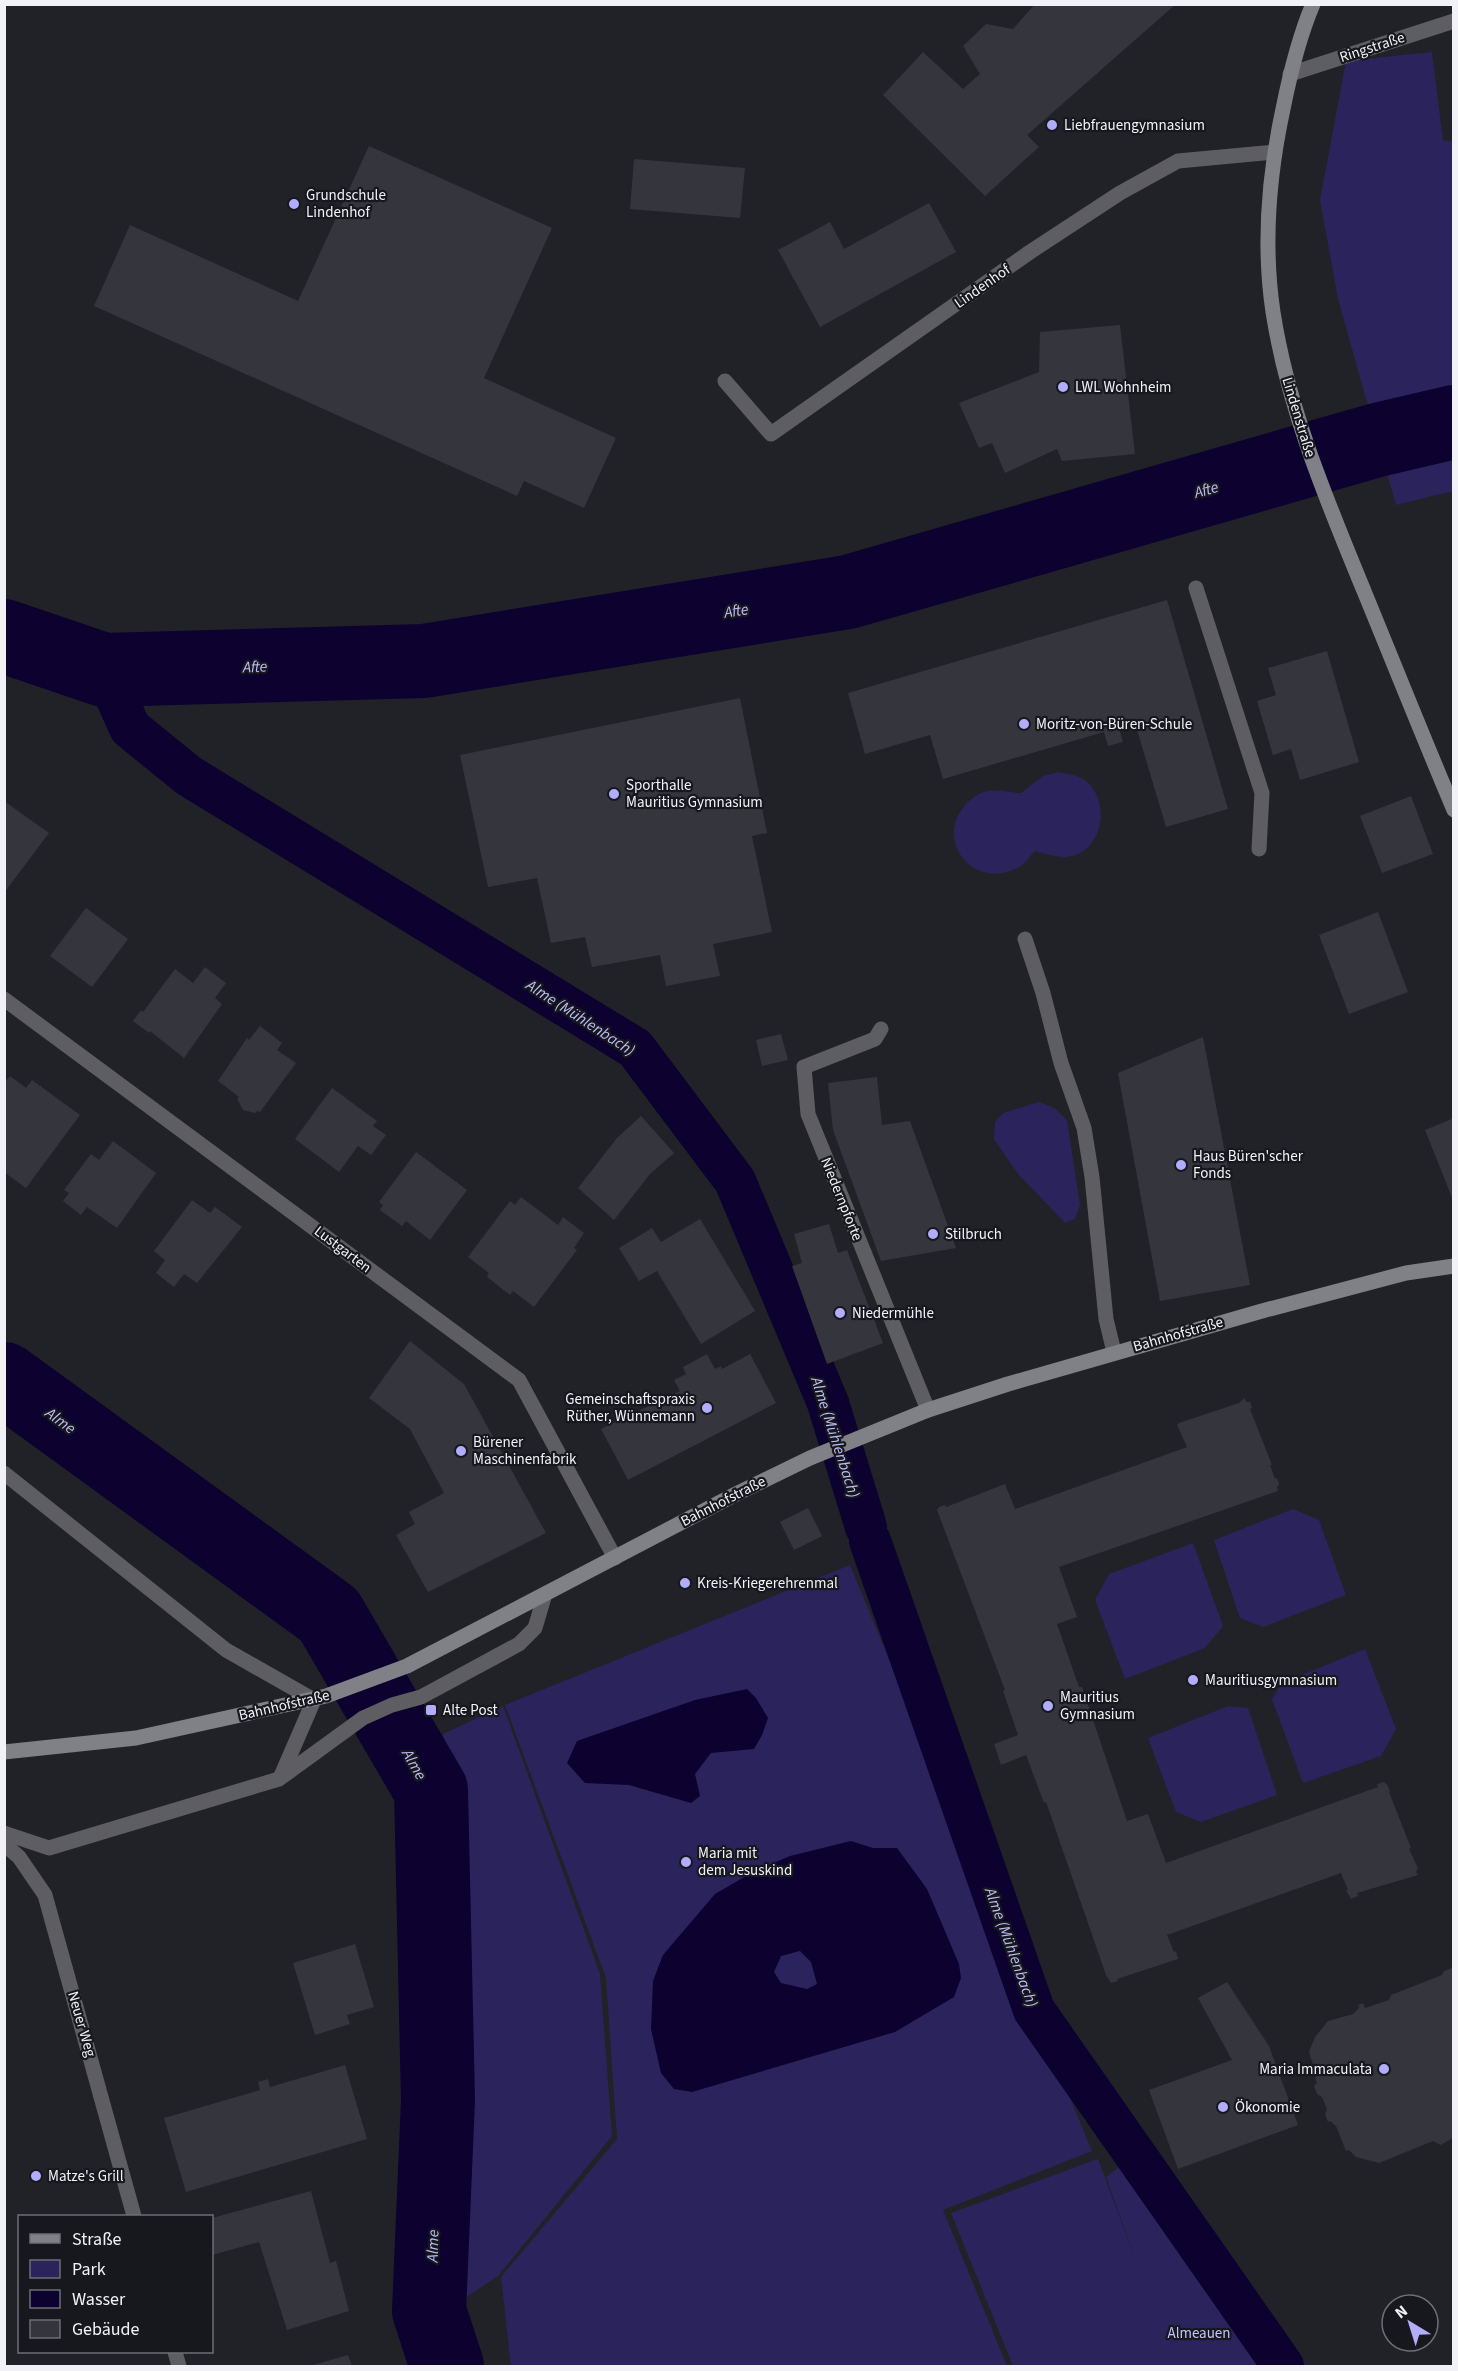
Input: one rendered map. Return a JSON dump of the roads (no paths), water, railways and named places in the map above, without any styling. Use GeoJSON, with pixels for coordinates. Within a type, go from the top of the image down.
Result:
{"type":"FeatureCollection","features":[{"type":"Feature","properties":{"kind":"main road","name":"Lindenstraße"},"geometry":{"type":"LineString","coordinates":[[1313,4],[1290,74],[1274,152],[1268,233],[1273,310],[1285,372],[1308,448],[1454,810]]}},
{"type":"Feature","properties":{"kind":"main road","name":"Bahnhofstraße"},"geometry":{"type":"LineString","coordinates":[[4,1752],[136,1737],[320,1698],[407,1665],[810,1458],[927,1410],[1114,1352],[1406,1273],[1454,1266]]}},
{"type":"Feature","properties":{"kind":"street","name":"Ringstraße"},"geometry":{"type":"LineString","coordinates":[[1290,74],[1454,21]]}},
{"type":"Feature","properties":{"kind":"street","name":"Lindenhof"},"geometry":{"type":"LineString","coordinates":[[725,381],[771,434],[1030,252],[1119,193],[1178,161],[1274,152]]}},
{"type":"Feature","properties":{"kind":"street"},"geometry":{"type":"LineString","coordinates":[[1196,588],[1262,793],[1259,849]]}},
{"type":"Feature","properties":{"kind":"street"},"geometry":{"type":"LineString","coordinates":[[1025,939],[1043,993],[1061,1063],[1084,1128],[1092,1177],[1106,1319],[1114,1352]]}},
{"type":"Feature","properties":{"kind":"street","name":"Lustgarten"},"geometry":{"type":"LineString","coordinates":[[4,999],[519,1380],[615,1558]]}},
{"type":"Feature","properties":{"kind":"street","name":"Niedernpforte"},"geometry":{"type":"LineString","coordinates":[[881,1029],[875,1039],[804,1067],[808,1114],[927,1410]]}},
{"type":"Feature","properties":{"kind":"street"},"geometry":{"type":"LineString","coordinates":[[4,1473],[226,1650],[320,1698],[279,1779]]}},
{"type":"Feature","properties":{"kind":"street"},"geometry":{"type":"LineString","coordinates":[[4,1833],[49,1848],[279,1779],[363,1718],[421,1696],[519,1644],[535,1628],[545,1594]]}},
{"type":"Feature","properties":{"kind":"street","name":"Neuer Weg"},"geometry":{"type":"LineString","coordinates":[[4,1844],[19,1857],[45,1895],[133,2215]]}},
{"type":"Feature","properties":{"kind":"water"},"geometry":{"type":"Polygon","coordinates":[[[747,1689],[756,1698],[768,1718],[762,1735],[754,1749],[711,1753],[695,1774],[700,1796],[691,1803],[629,1785],[585,1783],[567,1763],[577,1741],[695,1700],[747,1689]]]}},
{"type":"Feature","properties":{"kind":"water"},"geometry":{"type":"Polygon","coordinates":[[[851,1841],[873,1848],[897,1848],[927,1889],[959,1964],[961,1978],[954,1997],[895,2032],[692,2092],[674,2089],[661,2073],[651,2029],[653,1981],[663,1955],[715,1894],[753,1872],[790,1856],[851,1841]],[[800,1951],[781,1956],[774,1972],[781,1983],[807,1989],[817,1984],[811,1962],[800,1951]]]}},
{"type":"Feature","properties":{"kind":"waterway","name":"Afte"},"geometry":{"type":"LineString","coordinates":[[4,636],[104,670],[424,661],[848,592],[1377,440],[1454,422]]}},
{"type":"Feature","properties":{"kind":"waterway","name":"Alme (Mühlenbach)"},"geometry":{"type":"LineString","coordinates":[[104,670],[130,728],[189,776],[635,1048],[735,1181],[828,1403],[866,1527]]}},
{"type":"Feature","properties":{"kind":"waterway","name":"Alme"},"geometry":{"type":"LineString","coordinates":[[4,1379],[329,1615],[431,1790],[438,2100],[429,2311],[447,2366]]}},
{"type":"Feature","properties":{"kind":"waterway","name":"Alme (Mühlenbach)"},"geometry":{"type":"LineString","coordinates":[[870,1541],[1034,2010],[1283,2366]]}},
{"type":"Feature","properties":{"kind":"place","name":"Liebfrauengymnasium"},"geometry":{"type":"Point","coordinates":[1052,125]}},
{"type":"Feature","properties":{"kind":"place","name":"Grundschule Lindenhof"},"geometry":{"type":"Point","coordinates":[294,204]}},
{"type":"Feature","properties":{"kind":"place","name":"LWL Wohnheim"},"geometry":{"type":"Point","coordinates":[1063,387]}},
{"type":"Feature","properties":{"kind":"place","name":"Moritz-von-Büren-Schule"},"geometry":{"type":"Point","coordinates":[1024,724]}},
{"type":"Feature","properties":{"kind":"place","name":"Sporthalle Mauritius Gymnasium"},"geometry":{"type":"Point","coordinates":[614,794]}},
{"type":"Feature","properties":{"kind":"place","name":"Haus Büren'scher Fonds"},"geometry":{"type":"Point","coordinates":[1181,1165]}},
{"type":"Feature","properties":{"kind":"place","name":"Stilbruch"},"geometry":{"type":"Point","coordinates":[933,1234]}},
{"type":"Feature","properties":{"kind":"place","name":"Niedermühle"},"geometry":{"type":"Point","coordinates":[840,1313]}},
{"type":"Feature","properties":{"kind":"place","name":"Gemeinschaftspraxis Rüther, Wünnemann"},"geometry":{"type":"Point","coordinates":[707,1408]}},
{"type":"Feature","properties":{"kind":"place","name":"Bürener Maschinenfabrik"},"geometry":{"type":"Point","coordinates":[461,1451]}},
{"type":"Feature","properties":{"kind":"place","name":"Kreis-Kriegerehrenmal"},"geometry":{"type":"Point","coordinates":[685,1583]}},
{"type":"Feature","properties":{"kind":"place","name":"Mauritiusgymnasium"},"geometry":{"type":"Point","coordinates":[1193,1680]}},
{"type":"Feature","properties":{"kind":"place","name":"Mauritius Gymnasium"},"geometry":{"type":"Point","coordinates":[1048,1706]}},
{"type":"Feature","properties":{"kind":"place","name":"Alte Post"},"geometry":{"type":"Point","coordinates":[431,1710]}},
{"type":"Feature","properties":{"kind":"place","name":"Maria mit dem Jesuskind"},"geometry":{"type":"Point","coordinates":[686,1862]}},
{"type":"Feature","properties":{"kind":"place","name":"Maria Immaculata"},"geometry":{"type":"Point","coordinates":[1384,2069]}},
{"type":"Feature","properties":{"kind":"place","name":"Ökonomie"},"geometry":{"type":"Point","coordinates":[1223,2107]}},
{"type":"Feature","properties":{"kind":"place","name":"Matze's Grill"},"geometry":{"type":"Point","coordinates":[36,2176]}},
{"type":"Feature","properties":{"kind":"park label","name":"Almeauen"},"geometry":{"type":"Point","coordinates":[1199,2333]}}]}
